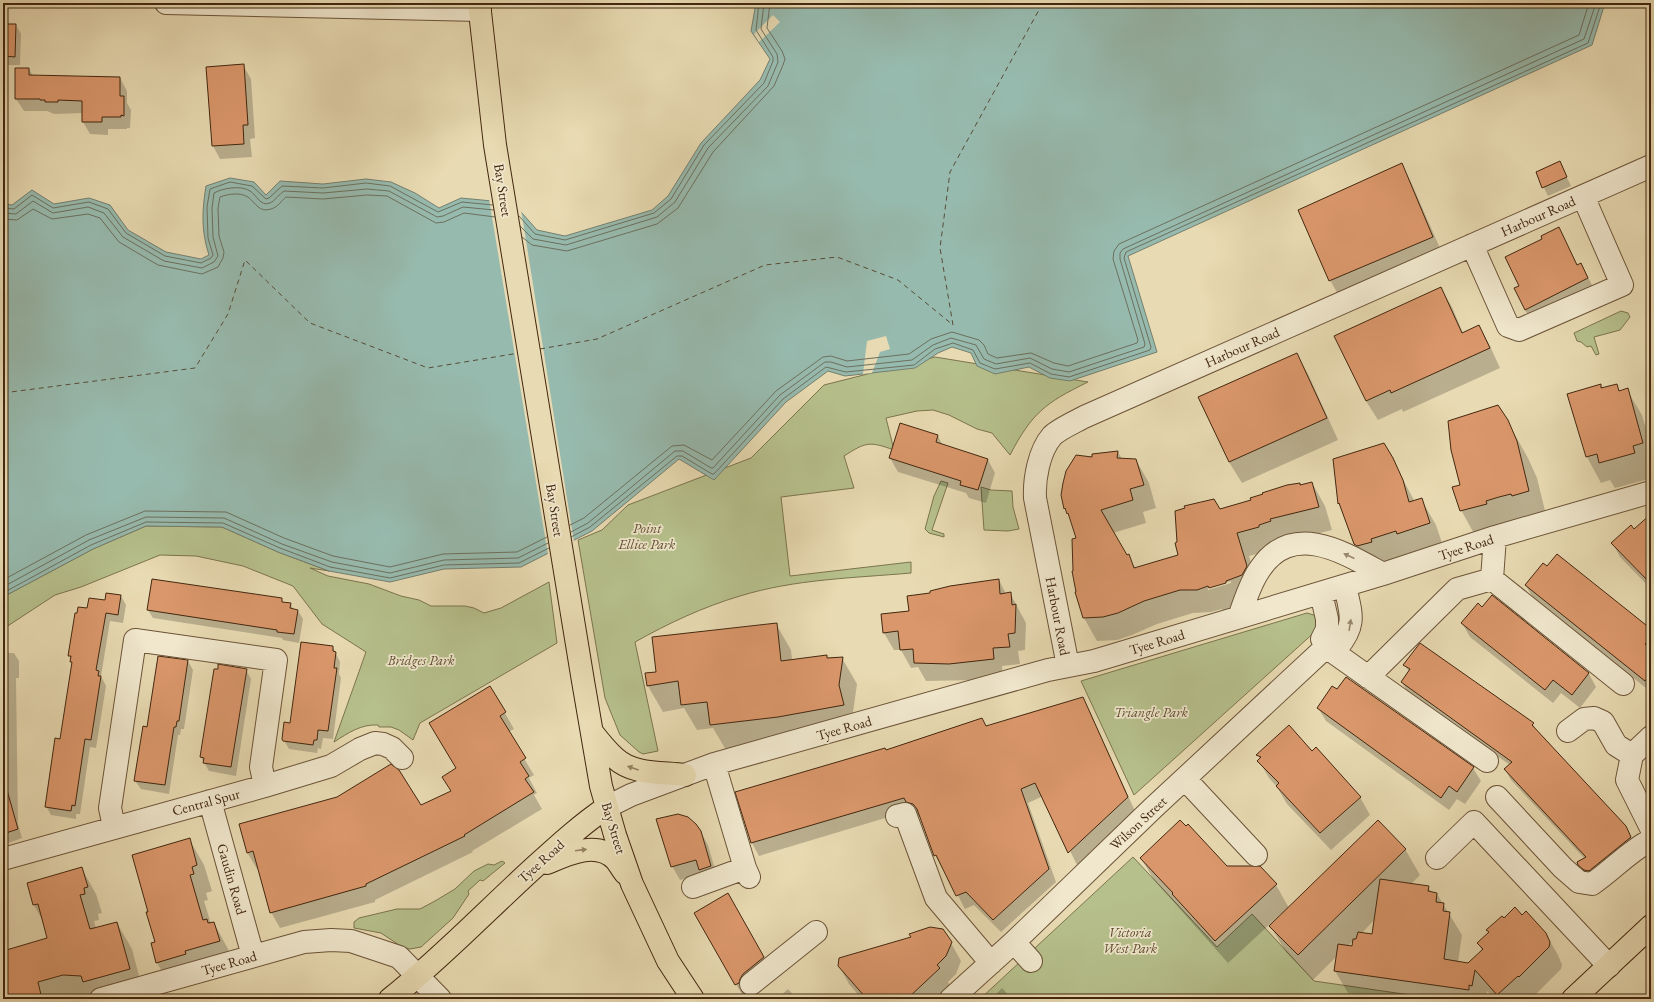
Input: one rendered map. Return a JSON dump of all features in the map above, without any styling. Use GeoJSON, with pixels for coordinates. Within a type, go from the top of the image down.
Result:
{"type":"FeatureCollection","features":[{"type":"Feature","properties":{"kind":"main road","name":"Bay Street"},"geometry":{"type":"LineString","coordinates":[[480,7],[495,145],[601,786],[632,884],[668,961],[693,999]]}},
{"type":"Feature","properties":{"kind":"main road"},"geometry":{"type":"LineString","coordinates":[[592,732],[615,758],[628,767],[643,771],[685,775]]}},
{"type":"Feature","properties":{"kind":"main road","name":"Tyee Road"},"geometry":{"type":"LineString","coordinates":[[418,976],[585,822],[607,808]]}},
{"type":"Feature","properties":{"kind":"main road"},"geometry":{"type":"LineString","coordinates":[[532,870],[573,851],[586,849],[608,854],[616,860],[632,884]]}},
{"type":"Feature","properties":{"kind":"main road"},"geometry":{"type":"LineString","coordinates":[[1573,999],[1651,926]]}},
{"type":"Feature","properties":{"kind":"main road"},"geometry":{"type":"LineString","coordinates":[[390,999],[418,976]]}},
{"type":"Feature","properties":{"kind":"street"},"geometry":{"type":"LineString","coordinates":[[166,3],[480,7]]}},
{"type":"Feature","properties":{"kind":"street","name":"Harbour Road"},"geometry":{"type":"LineString","coordinates":[[1068,666],[1035,498],[1034,482],[1037,470],[1046,445],[1053,436],[1091,414],[1651,166]]}},
{"type":"Feature","properties":{"kind":"street"},"geometry":{"type":"LineString","coordinates":[[1472,245],[1508,326],[1518,330],[1532,324],[1622,284],[1583,196]]}},
{"type":"Feature","properties":{"kind":"street","name":"Tyee Road"},"geometry":{"type":"LineString","coordinates":[[607,808],[630,795],[714,764],[1033,675],[1094,661],[1345,586],[1495,538],[1651,492]]}},
{"type":"Feature","properties":{"kind":"street"},"geometry":{"type":"LineString","coordinates":[[1492,579],[1495,538]]}},
{"type":"Feature","properties":{"kind":"street"},"geometry":{"type":"LineString","coordinates":[[1239,617],[1260,568],[1274,555],[1290,546],[1301,544],[1322,545],[1352,557],[1383,574]]}},
{"type":"Feature","properties":{"kind":"street"},"geometry":{"type":"LineString","coordinates":[[1368,677],[1457,589],[1492,579]]}},
{"type":"Feature","properties":{"kind":"street"},"geometry":{"type":"LineString","coordinates":[[1492,579],[1623,684]]}},
{"type":"Feature","properties":{"kind":"street","name":"Wilson Street"},"geometry":{"type":"LineString","coordinates":[[951,999],[1014,942],[1326,647],[1337,648],[1346,638],[1351,628],[1351,613],[1345,586]]}},
{"type":"Feature","properties":{"kind":"street"},"geometry":{"type":"LineString","coordinates":[[1321,593],[1328,629],[1322,639],[1326,647],[1487,761]]}},
{"type":"Feature","properties":{"kind":"street"},"geometry":{"type":"LineString","coordinates":[[114,827],[110,808],[135,640],[276,660],[261,768],[266,786]]}},
{"type":"Feature","properties":{"kind":"street"},"geometry":{"type":"LineString","coordinates":[[1568,731],[1584,719],[1594,718],[1603,722],[1616,746],[1632,755]]}},
{"type":"Feature","properties":{"kind":"street"},"geometry":{"type":"LineString","coordinates":[[1651,737],[1632,755],[1627,780],[1651,828]]}},
{"type":"Feature","properties":{"kind":"street","name":"Central Spur"},"geometry":{"type":"LineString","coordinates":[[3,859],[266,786],[331,766],[360,749],[375,744],[383,744],[392,748],[402,758]]}},
{"type":"Feature","properties":{"kind":"street"},"geometry":{"type":"LineString","coordinates":[[693,887],[747,872],[714,764]]}},
{"type":"Feature","properties":{"kind":"street"},"geometry":{"type":"LineString","coordinates":[[1185,779],[1256,856]]}},
{"type":"Feature","properties":{"kind":"street"},"geometry":{"type":"LineString","coordinates":[[1497,797],[1579,882],[1592,884],[1606,875],[1638,846],[1651,840]]}},
{"type":"Feature","properties":{"kind":"street","name":"Gaudin Road"},"geometry":{"type":"LineString","coordinates":[[210,801],[253,956]]}},
{"type":"Feature","properties":{"kind":"street"},"geometry":{"type":"LineString","coordinates":[[897,816],[905,814],[915,854],[928,892],[936,898],[991,963]]}},
{"type":"Feature","properties":{"kind":"street"},"geometry":{"type":"LineString","coordinates":[[1437,858],[1474,822],[1609,966]]}},
{"type":"Feature","properties":{"kind":"street"},"geometry":{"type":"LineString","coordinates":[[751,984],[816,932]]}},
{"type":"Feature","properties":{"kind":"street","name":"Tyee Road"},"geometry":{"type":"LineString","coordinates":[[101,999],[304,942],[331,940],[351,942],[400,957],[418,976]]}},
{"type":"Feature","properties":{"kind":"street"},"geometry":{"type":"LineString","coordinates":[[1014,942],[1031,961]]}},
{"type":"Feature","properties":{"kind":"street"},"geometry":{"type":"LineString","coordinates":[[418,976],[440,999]]}},
{"type":"Feature","properties":{"kind":"green space"},"geometry":{"type":"Polygon","coordinates":[[[1621,311],[1628,313],[1630,317],[1620,330],[1594,337],[1599,354],[1596,355],[1591,346],[1587,347],[1581,342],[1577,341],[1574,333],[1621,311]]]}},
{"type":"Feature","properties":{"kind":"green space","name":"Point Ellice Park"},"geometry":{"type":"Polygon","coordinates":[[[935,357],[1088,382],[1061,396],[1041,411],[1025,429],[1010,455],[992,433],[977,429],[949,415],[933,410],[917,411],[886,418],[894,450],[879,445],[868,444],[844,456],[854,488],[781,497],[790,576],[911,562],[911,573],[825,580],[761,590],[726,600],[699,610],[635,642],[658,751],[643,754],[639,752],[620,735],[605,698],[578,540],[602,530],[628,505],[751,458],[824,385],[935,357]]]}},
{"type":"Feature","properties":{"kind":"green space"},"geometry":{"type":"Polygon","coordinates":[[[941,481],[948,483],[932,530],[944,534],[944,537],[929,533],[925,529],[934,496],[941,481]]]}},
{"type":"Feature","properties":{"kind":"green space"},"geometry":{"type":"Polygon","coordinates":[[[981,487],[991,490],[1012,491],[1013,507],[1019,529],[1008,531],[984,530],[981,487]]]}},
{"type":"Feature","properties":{"kind":"green space","name":"Bridges Park"},"geometry":{"type":"Polygon","coordinates":[[[146,526],[222,527],[278,552],[329,571],[310,568],[328,576],[369,584],[401,596],[419,600],[431,606],[465,606],[474,608],[484,613],[501,608],[549,582],[557,643],[420,723],[413,740],[399,730],[391,727],[379,727],[378,725],[372,725],[355,730],[334,742],[366,652],[322,624],[293,586],[243,566],[196,556],[160,555],[81,587],[55,595],[3,629],[3,597],[93,549],[146,526]]]}},
{"type":"Feature","properties":{"kind":"green space","name":"Triangle Park"},"geometry":{"type":"Polygon","coordinates":[[[1307,613],[1317,616],[1317,630],[1134,795],[1081,681],[1307,613]]]}},
{"type":"Feature","properties":{"kind":"green space","name":"Victoria West Park"},"geometry":{"type":"Polygon","coordinates":[[[1133,857],[1217,947],[1252,914],[1314,981],[1438,999],[980,999],[1133,857]]]}},
{"type":"Feature","properties":{"kind":"green space"},"geometry":{"type":"Polygon","coordinates":[[[502,861],[505,863],[483,881],[480,880],[468,891],[469,894],[453,918],[421,947],[410,949],[402,947],[381,933],[354,928],[354,922],[359,918],[397,909],[420,909],[455,889],[474,871],[488,864],[494,865],[502,861]]]}},
{"type":"Feature","properties":{"kind":"water"},"geometry":{"type":"Polygon","coordinates":[[[756,3],[1605,3],[1592,45],[1128,256],[1157,352],[1070,381],[1050,378],[1029,367],[995,374],[977,366],[971,353],[952,347],[938,353],[915,368],[845,376],[828,371],[786,402],[714,480],[679,459],[592,531],[521,567],[444,569],[390,582],[329,571],[278,552],[222,527],[146,526],[93,549],[3,597],[3,204],[12,205],[32,190],[54,204],[89,198],[110,205],[128,230],[166,252],[201,259],[209,255],[203,229],[206,186],[230,178],[254,182],[266,195],[280,181],[323,184],[366,179],[391,182],[415,193],[439,208],[461,198],[513,203],[537,230],[565,236],[652,210],[668,196],[701,143],[760,80],[770,59],[751,31],[756,3]]]}},
{"type":"Feature","properties":{"kind":"pier"},"geometry":{"type":"Polygon","coordinates":[[[773,15],[780,22],[759,42],[754,34],[773,15]]]}},
{"type":"Feature","properties":{"kind":"pier"},"geometry":{"type":"Polygon","coordinates":[[[489,199],[514,202],[521,209],[574,542],[548,555],[489,199]]]}},
{"type":"Feature","properties":{"kind":"pier"},"geometry":{"type":"Polygon","coordinates":[[[886,336],[890,349],[880,352],[872,373],[863,374],[867,341],[886,336]]]}},
{"type":"Feature","properties":{"kind":"building"},"geometry":{"type":"Polygon","coordinates":[[[3,24],[16,24],[15,57],[3,56],[3,24]]]}},
{"type":"Feature","properties":{"kind":"building"},"geometry":{"type":"Polygon","coordinates":[[[244,64],[248,125],[243,125],[244,144],[212,146],[206,67],[244,64]]]}},
{"type":"Feature","properties":{"kind":"building"},"geometry":{"type":"Polygon","coordinates":[[[15,68],[29,68],[29,75],[120,77],[120,96],[124,96],[124,116],[102,117],[102,122],[82,122],[82,101],[58,100],[58,102],[45,102],[45,100],[40,99],[15,99],[15,68]]]}},
{"type":"Feature","properties":{"kind":"building"},"geometry":{"type":"Polygon","coordinates":[[[1560,161],[1567,177],[1542,188],[1536,172],[1560,161]]]}},
{"type":"Feature","properties":{"kind":"building"},"geometry":{"type":"Polygon","coordinates":[[[1402,163],[1433,237],[1329,281],[1298,210],[1402,163]]]}},
{"type":"Feature","properties":{"kind":"building"},"geometry":{"type":"Polygon","coordinates":[[[1559,227],[1577,265],[1581,263],[1588,278],[1525,310],[1514,288],[1519,286],[1505,257],[1542,239],[1541,236],[1559,227]]]}},
{"type":"Feature","properties":{"kind":"building"},"geometry":{"type":"Polygon","coordinates":[[[1441,287],[1462,333],[1479,325],[1490,348],[1391,393],[1390,390],[1366,401],[1334,336],[1441,287]]]}},
{"type":"Feature","properties":{"kind":"building"},"geometry":{"type":"Polygon","coordinates":[[[1297,353],[1327,418],[1229,462],[1198,397],[1297,353]]]}},
{"type":"Feature","properties":{"kind":"building"},"geometry":{"type":"Polygon","coordinates":[[[1601,384],[1601,388],[1617,384],[1619,391],[1628,388],[1643,443],[1633,446],[1635,453],[1599,463],[1597,454],[1586,457],[1567,394],[1601,384]]]}},
{"type":"Feature","properties":{"kind":"building"},"geometry":{"type":"Polygon","coordinates":[[[1498,405],[1508,420],[1517,441],[1529,491],[1512,496],[1511,494],[1499,497],[1486,501],[1487,504],[1460,511],[1452,487],[1460,485],[1451,450],[1448,421],[1498,405]]]}},
{"type":"Feature","properties":{"kind":"building"},"geometry":{"type":"Polygon","coordinates":[[[900,423],[938,435],[936,442],[988,459],[978,490],[960,485],[961,481],[889,458],[900,423]]]}},
{"type":"Feature","properties":{"kind":"building"},"geometry":{"type":"Polygon","coordinates":[[[1384,443],[1403,480],[1409,502],[1422,498],[1430,523],[1397,534],[1396,531],[1371,539],[1372,542],[1357,546],[1354,544],[1339,503],[1338,504],[1333,459],[1384,443]]]}},
{"type":"Feature","properties":{"kind":"building"},"geometry":{"type":"Polygon","coordinates":[[[1118,451],[1117,458],[1136,459],[1144,485],[1130,489],[1133,500],[1101,510],[1127,555],[1129,554],[1134,568],[1178,555],[1175,543],[1177,542],[1175,511],[1185,508],[1184,506],[1214,499],[1220,509],[1251,500],[1250,498],[1287,485],[1300,483],[1300,485],[1312,482],[1319,507],[1270,519],[1271,521],[1259,525],[1259,527],[1237,533],[1247,566],[1242,575],[1226,581],[1226,583],[1209,588],[1208,586],[1197,590],[1180,590],[1144,601],[1118,613],[1103,617],[1083,618],[1075,592],[1072,571],[1072,539],[1076,538],[1068,513],[1067,514],[1065,508],[1064,509],[1061,495],[1063,483],[1066,471],[1076,455],[1092,457],[1092,454],[1118,451]]]}},
{"type":"Feature","properties":{"kind":"building"},"geometry":{"type":"Polygon","coordinates":[[[1651,514],[1651,584],[1611,543],[1631,525],[1634,529],[1651,514]]]}},
{"type":"Feature","properties":{"kind":"building"},"geometry":{"type":"Polygon","coordinates":[[[1557,554],[1651,629],[1651,637],[1645,644],[1651,649],[1651,673],[1645,681],[1525,585],[1543,563],[1547,566],[1557,554]]]}},
{"type":"Feature","properties":{"kind":"building"},"geometry":{"type":"Polygon","coordinates":[[[152,579],[282,598],[282,602],[291,603],[290,608],[298,610],[294,634],[277,632],[277,630],[147,610],[152,579]]]}},
{"type":"Feature","properties":{"kind":"building"},"geometry":{"type":"Polygon","coordinates":[[[999,579],[1000,594],[1011,592],[1012,605],[1016,604],[1015,633],[1008,634],[1010,647],[993,648],[994,659],[949,664],[914,663],[913,649],[900,650],[898,631],[883,633],[881,614],[909,611],[907,596],[930,593],[930,591],[950,586],[999,579]]]}},
{"type":"Feature","properties":{"kind":"building"},"geometry":{"type":"Polygon","coordinates":[[[106,593],[121,595],[118,615],[106,613],[96,670],[99,671],[98,676],[101,676],[91,740],[85,739],[75,806],[72,805],[71,811],[45,807],[55,738],[60,739],[72,662],[70,662],[71,656],[68,656],[75,613],[77,613],[78,607],[87,608],[89,598],[105,600],[106,593]]]}},
{"type":"Feature","properties":{"kind":"building"},"geometry":{"type":"Polygon","coordinates":[[[1492,595],[1589,673],[1572,695],[1553,680],[1545,690],[1461,623],[1478,603],[1482,607],[1492,595]]]}},
{"type":"Feature","properties":{"kind":"building"},"geometry":{"type":"Polygon","coordinates":[[[777,623],[781,661],[827,655],[827,658],[843,657],[839,685],[844,705],[778,717],[710,725],[707,702],[681,705],[678,681],[647,686],[645,673],[656,672],[652,637],[777,623]]]}},
{"type":"Feature","properties":{"kind":"building"},"geometry":{"type":"Polygon","coordinates":[[[301,642],[333,646],[333,651],[336,652],[334,668],[337,668],[328,731],[318,730],[317,740],[314,740],[313,745],[283,741],[282,739],[284,722],[290,723],[301,642]]]}},
{"type":"Feature","properties":{"kind":"building"},"geometry":{"type":"Polygon","coordinates":[[[1420,643],[1534,723],[1532,725],[1626,826],[1631,837],[1589,871],[1584,870],[1578,865],[1577,862],[1586,857],[1504,769],[1512,762],[1401,682],[1410,669],[1403,665],[1420,643]]]}},
{"type":"Feature","properties":{"kind":"building"},"geometry":{"type":"Polygon","coordinates":[[[158,656],[188,660],[179,721],[177,721],[176,727],[174,727],[165,785],[134,781],[143,726],[147,727],[158,656]]]}},
{"type":"Feature","properties":{"kind":"building"},"geometry":{"type":"Polygon","coordinates":[[[218,664],[247,669],[231,767],[203,763],[204,758],[200,757],[214,669],[218,669],[218,664]]]}},
{"type":"Feature","properties":{"kind":"building"},"geometry":{"type":"Polygon","coordinates":[[[1346,677],[1474,767],[1457,792],[1449,786],[1441,798],[1317,708],[1332,686],[1337,689],[1346,677]]]}},
{"type":"Feature","properties":{"kind":"building"},"geometry":{"type":"Polygon","coordinates":[[[490,686],[506,712],[500,716],[526,758],[520,762],[529,776],[525,779],[534,792],[464,835],[465,836],[366,884],[366,886],[270,913],[253,851],[247,853],[239,824],[337,797],[391,764],[399,770],[421,805],[451,791],[442,777],[456,768],[429,723],[490,686]]]}},
{"type":"Feature","properties":{"kind":"building"},"geometry":{"type":"Polygon","coordinates":[[[1083,697],[1128,797],[1068,853],[1035,783],[1021,789],[1049,869],[993,920],[966,892],[956,896],[936,855],[934,856],[917,809],[913,804],[906,802],[904,798],[751,843],[735,792],[885,748],[886,750],[982,718],[986,726],[1083,697]]]}},
{"type":"Feature","properties":{"kind":"building"},"geometry":{"type":"Polygon","coordinates":[[[1289,725],[1312,751],[1316,747],[1361,797],[1320,833],[1276,786],[1279,783],[1257,761],[1261,757],[1256,755],[1289,725]]]}},
{"type":"Feature","properties":{"kind":"building"},"geometry":{"type":"Polygon","coordinates":[[[7,790],[18,829],[3,834],[3,791],[7,790]]]}},
{"type":"Feature","properties":{"kind":"building"},"geometry":{"type":"Polygon","coordinates":[[[678,814],[688,817],[701,831],[711,866],[699,870],[696,860],[671,867],[656,819],[678,814]]]}},
{"type":"Feature","properties":{"kind":"building"},"geometry":{"type":"Polygon","coordinates":[[[1180,820],[1186,826],[1188,824],[1227,866],[1260,866],[1277,884],[1215,941],[1140,858],[1180,820]]]}},
{"type":"Feature","properties":{"kind":"building"},"geometry":{"type":"Polygon","coordinates":[[[1378,820],[1406,849],[1298,955],[1269,926],[1378,820]]]}},
{"type":"Feature","properties":{"kind":"building"},"geometry":{"type":"Polygon","coordinates":[[[190,838],[197,865],[192,867],[194,874],[190,875],[203,920],[207,919],[208,923],[214,922],[220,941],[185,951],[186,954],[156,963],[151,943],[155,942],[132,855],[190,838]]]}},
{"type":"Feature","properties":{"kind":"building"},"geometry":{"type":"Polygon","coordinates":[[[82,867],[88,887],[84,888],[85,894],[80,895],[90,929],[117,922],[130,969],[83,982],[81,976],[63,975],[38,982],[42,999],[3,999],[3,951],[47,938],[38,904],[33,905],[27,883],[82,867]]]}},
{"type":"Feature","properties":{"kind":"building"},"geometry":{"type":"Polygon","coordinates":[[[1380,879],[1429,886],[1428,891],[1437,893],[1436,902],[1444,903],[1443,911],[1450,912],[1444,959],[1468,963],[1483,949],[1477,943],[1489,932],[1486,930],[1502,916],[1504,918],[1515,907],[1522,915],[1526,911],[1546,933],[1550,942],[1549,947],[1519,977],[1518,976],[1497,995],[1475,970],[1472,986],[1469,985],[1469,990],[1334,971],[1338,944],[1352,946],[1353,939],[1356,939],[1358,932],[1372,934],[1380,879]]]}},
{"type":"Feature","properties":{"kind":"building"},"geometry":{"type":"Polygon","coordinates":[[[728,893],[764,957],[743,974],[739,983],[735,985],[694,913],[728,893]]]}},
{"type":"Feature","properties":{"kind":"building"},"geometry":{"type":"Polygon","coordinates":[[[930,927],[943,929],[952,942],[946,956],[937,965],[940,968],[907,999],[867,999],[838,966],[839,958],[911,937],[909,934],[930,927]]]}},
{"type":"Feature","properties":{"kind":"ferry route"},"geometry":{"type":"LineString","coordinates":[[540,349],[597,339],[765,265],[837,257],[898,280],[953,325],[940,248],[950,172],[1040,8],[1045,3]]}},
{"type":"Feature","properties":{"kind":"ferry route"},"geometry":{"type":"LineString","coordinates":[[3,393],[195,368],[228,314],[245,260],[310,323],[428,368],[519,353]]}}]}
